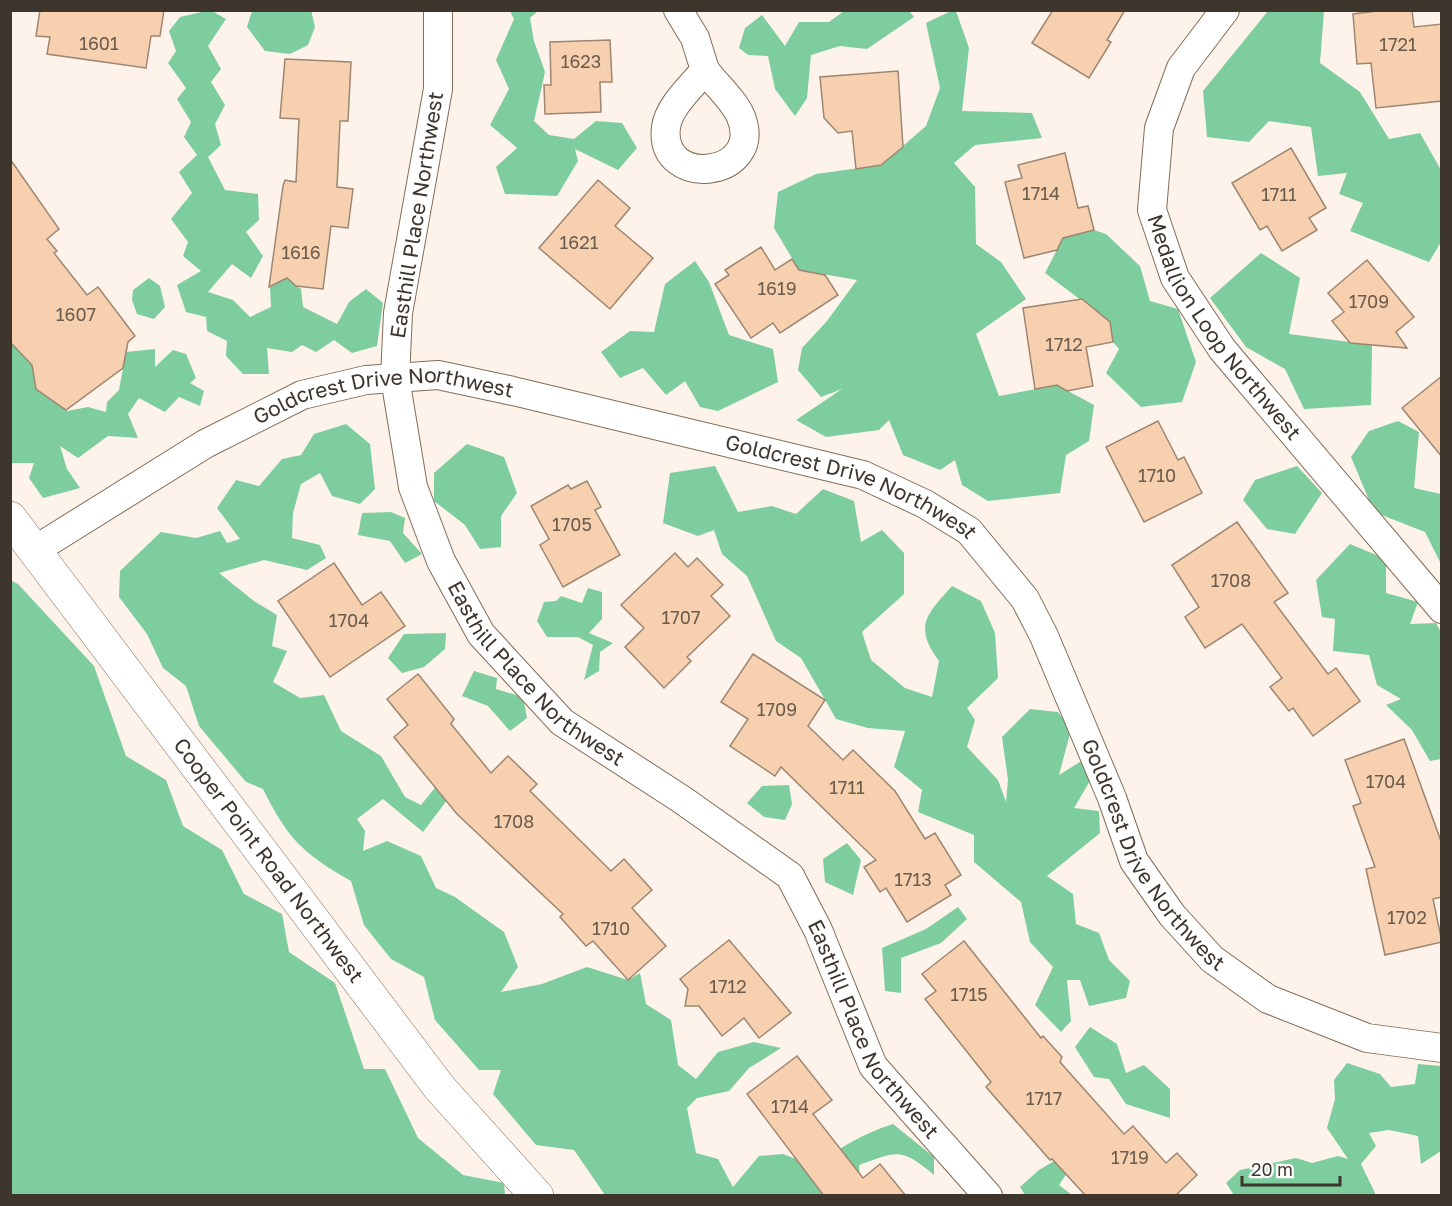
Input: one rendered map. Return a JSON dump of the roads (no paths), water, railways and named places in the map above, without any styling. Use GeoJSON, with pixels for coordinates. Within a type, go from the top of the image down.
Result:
{"type":"FeatureCollection","features":[{"type":"Feature","properties":{"kind":"main road","name":"Cooper Point Road Northwest"},"geometry":{"type":"LineString","coordinates":[[10,519],[439,1087],[537,1196]]}},
{"type":"Feature","properties":{"kind":"street","name":"Easthill Place Northwest"},"geometry":{"type":"LineString","coordinates":[[438,10],[438,88],[398,313],[395,378],[412,487],[441,561],[481,634],[562,722],[681,799],[790,876],[818,930],[873,1066],[988,1196]]}},
{"type":"Feature","properties":{"kind":"street"},"geometry":{"type":"LineString","coordinates":[[678,10],[695,38],[705,70]]}},
{"type":"Feature","properties":{"kind":"street","name":"Medallion Loop Northwest"},"geometry":{"type":"LineString","coordinates":[[1225,10],[1181,68],[1159,128],[1152,210],[1175,278],[1222,349],[1442,609]]}},
{"type":"Feature","properties":{"kind":"street","name":"Goldcrest Drive Northwest"},"geometry":{"type":"LineString","coordinates":[[35,550],[205,444],[302,395],[366,380],[438,375],[502,388],[863,475],[925,504],[969,531],[1030,608],[1112,798],[1134,861],[1172,915],[1212,959],[1268,999],[1367,1038],[1442,1048]]}}]}
